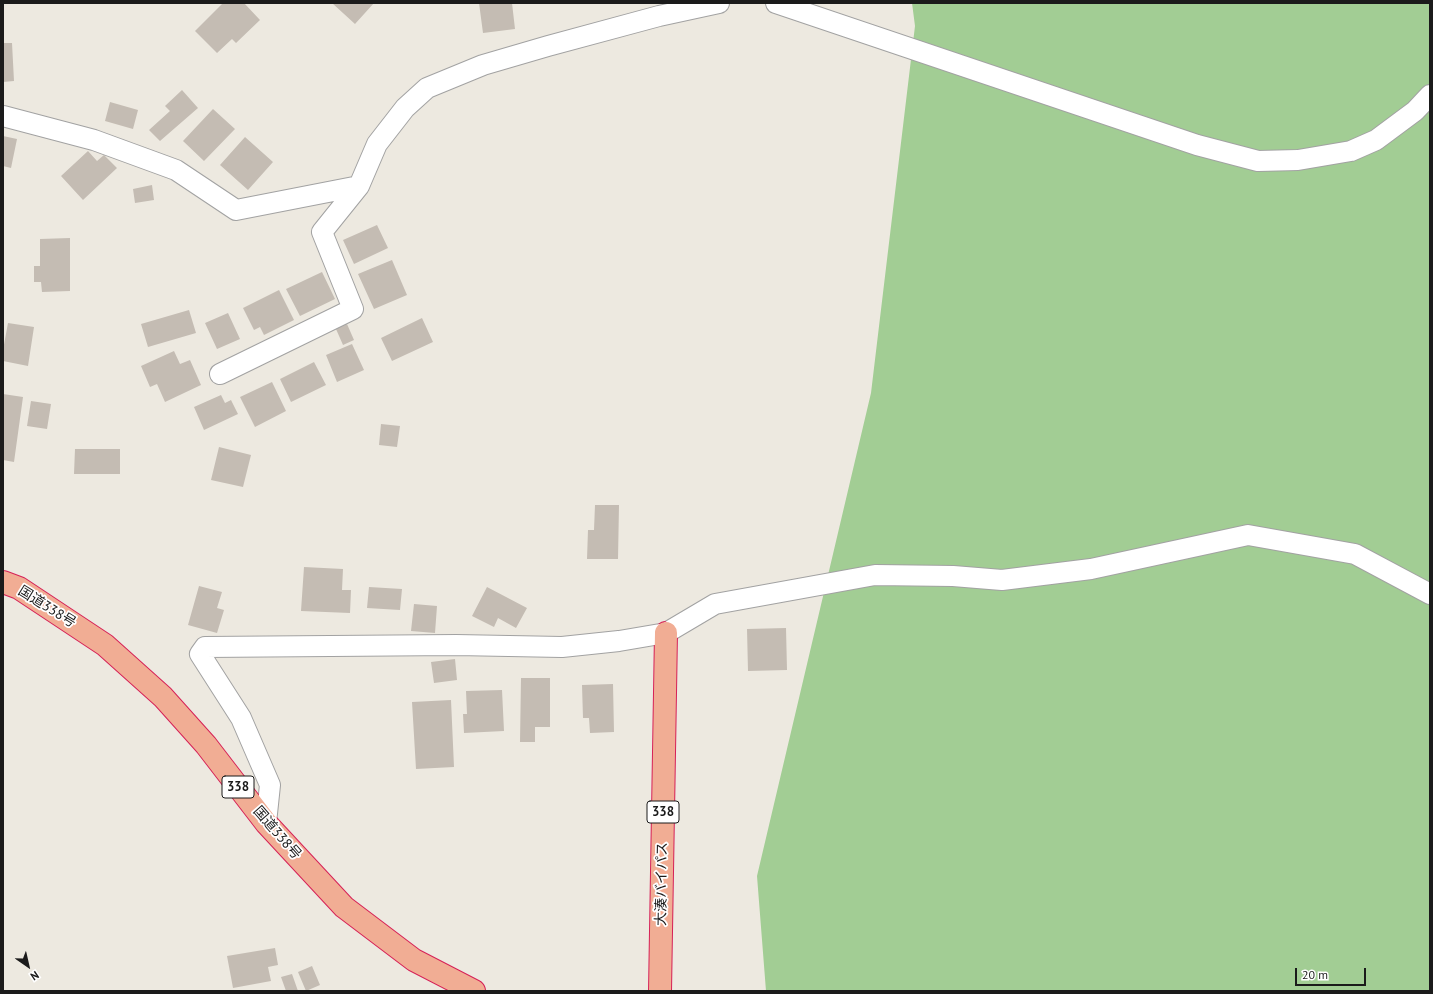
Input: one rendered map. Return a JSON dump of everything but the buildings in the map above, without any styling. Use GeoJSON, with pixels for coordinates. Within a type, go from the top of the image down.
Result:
{"type":"FeatureCollection","features":[{"type":"Feature","properties":{"kind":"highway","name":"国道338号"},"geometry":{"type":"LineString","coordinates":[[3,582],[19,588],[105,645],[163,697],[206,745],[266,823],[344,907],[414,960],[474,991]]}},
{"type":"Feature","properties":{"kind":"highway","name":"大湊バイパス"},"geometry":{"type":"LineString","coordinates":[[660,991],[666,633]]}},
{"type":"Feature","properties":{"kind":"street"},"geometry":{"type":"LineString","coordinates":[[220,374],[353,309],[322,232],[359,186],[378,144],[405,108],[427,88],[483,65],[548,46],[659,16],[719,3]]}},
{"type":"Feature","properties":{"kind":"street"},"geometry":{"type":"LineString","coordinates":[[776,3],[1196,145],[1258,161],[1298,160],[1351,151],[1376,140],[1414,111],[1430,95]]}},
{"type":"Feature","properties":{"kind":"street"},"geometry":{"type":"LineString","coordinates":[[3,116],[94,140],[176,170],[236,210],[359,186]]}},
{"type":"Feature","properties":{"kind":"street"},"geometry":{"type":"LineString","coordinates":[[266,823],[270,785],[241,718],[200,654],[205,647],[456,645],[562,647],[619,641],[666,633],[715,604],[875,575],[953,576],[1002,580],[1091,569],[1248,535],[1355,554],[1430,594]]}},
{"type":"Feature","properties":{"kind":"green space"},"geometry":{"type":"Polygon","coordinates":[[[912,3],[1430,3],[1430,991],[766,991],[757,876],[871,393],[915,26],[912,3]]]}}]}
